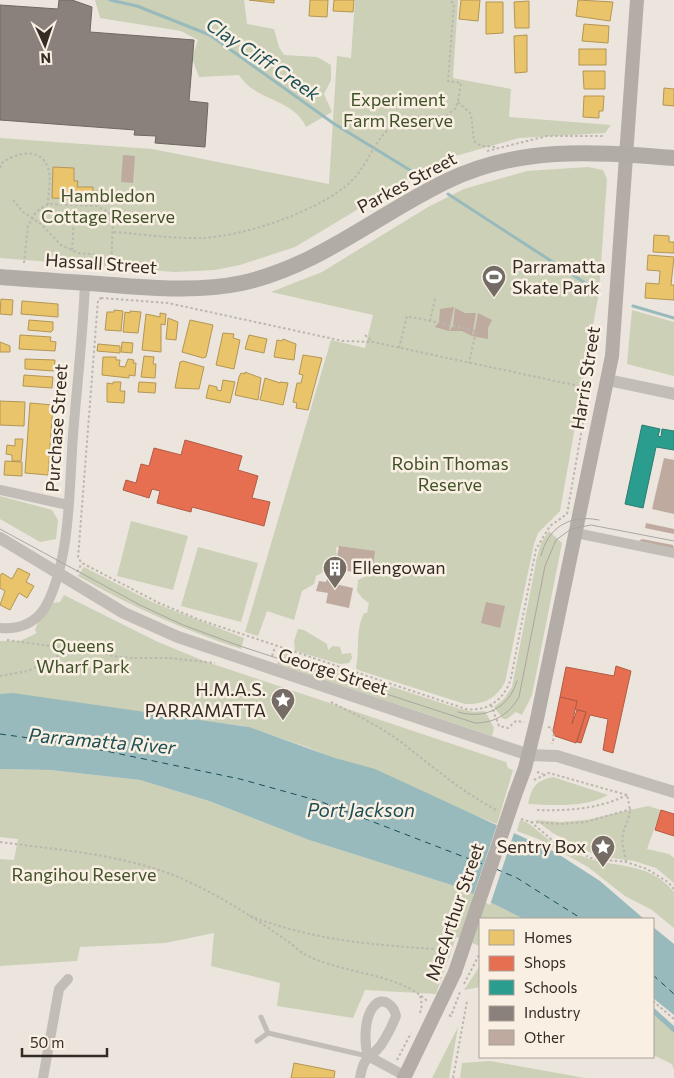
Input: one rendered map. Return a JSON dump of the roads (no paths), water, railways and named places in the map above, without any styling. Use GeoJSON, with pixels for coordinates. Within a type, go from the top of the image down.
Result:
{"type":"FeatureCollection","features":[{"type":"Feature","properties":{"kind":"main road","name":"Harris Street"},"geometry":{"type":"LineString","coordinates":[[529,755],[612,356],[637,0]]}},
{"type":"Feature","properties":{"kind":"main road","name":"Parkes Street"},"geometry":{"type":"LineString","coordinates":[[198,288],[241,283],[300,264],[448,180],[487,165],[541,154],[580,152],[674,158]]}},
{"type":"Feature","properties":{"kind":"main road","name":"Hassall Street"},"geometry":{"type":"LineString","coordinates":[[0,277],[158,288],[198,288]]}},
{"type":"Feature","properties":{"kind":"main road","name":"MacArthur Street"},"geometry":{"type":"LineString","coordinates":[[405,1077],[455,972],[529,755]]}},
{"type":"Feature","properties":{"kind":"street","name":"Purchase Street"},"geometry":{"type":"LineString","coordinates":[[0,628],[8,629],[26,625],[42,612],[58,575],[68,505],[85,283]]}},
{"type":"Feature","properties":{"kind":"street"},"geometry":{"type":"LineString","coordinates":[[608,380],[674,394]]}},
{"type":"Feature","properties":{"kind":"street"},"geometry":{"type":"LineString","coordinates":[[0,490],[68,505]]}},
{"type":"Feature","properties":{"kind":"street"},"geometry":{"type":"LineString","coordinates":[[576,533],[674,553]]}},
{"type":"Feature","properties":{"kind":"street","name":"George Street"},"geometry":{"type":"LineString","coordinates":[[0,538],[58,575],[124,613],[202,647],[529,755],[557,756],[674,792]]}},
{"type":"Feature","properties":{"kind":"street"},"geometry":{"type":"LineString","coordinates":[[43,1078],[59,989],[68,978]]}},
{"type":"Feature","properties":{"kind":"street"},"geometry":{"type":"LineString","coordinates":[[360,1078],[362,1064],[379,1047],[396,1016],[392,1006],[385,1002],[379,1002],[373,1006],[369,1015],[365,1045],[368,1056]]}},
{"type":"Feature","properties":{"kind":"street","name":"MacArthur Street"},"geometry":{"type":"LineString","coordinates":[[368,1056],[393,1068],[405,1077]]}},
{"type":"Feature","properties":{"kind":"lane"},"geometry":{"type":"LineString","coordinates":[[261,1017],[268,1033]]}},
{"type":"Feature","properties":{"kind":"lane"},"geometry":{"type":"LineString","coordinates":[[257,1041],[268,1033],[368,1056]]}},
{"type":"Feature","properties":{"kind":"water","name":"Port Jackson"},"geometry":{"type":"Polygon","coordinates":[[[13,693],[249,727],[335,758],[375,769],[555,852],[600,881],[643,918],[522,918],[461,888],[309,840],[209,801],[140,780],[50,770],[0,769],[0,694],[13,693]]]}},
{"type":"Feature","properties":{"kind":"water"},"geometry":{"type":"Polygon","coordinates":[[[654,928],[674,944],[674,1033],[654,1015],[654,928]]]}},
{"type":"Feature","properties":{"kind":"waterway","name":"Clay Cliff Creek"},"geometry":{"type":"LineString","coordinates":[[110,0],[137,6],[210,35],[333,123],[418,175]]}},
{"type":"Feature","properties":{"kind":"waterway"},"geometry":{"type":"LineString","coordinates":[[448,194],[599,292]]}},
{"type":"Feature","properties":{"kind":"waterway","name":"Clay Cliff Creek"},"geometry":{"type":"LineString","coordinates":[[633,306],[674,318]]}},
{"type":"Feature","properties":{"kind":"tram line"},"geometry":{"type":"LineString","coordinates":[[541,556],[549,537],[562,525],[579,519],[599,520]]}},
{"type":"Feature","properties":{"kind":"tram line"},"geometry":{"type":"LineString","coordinates":[[0,529],[140,605],[183,625],[240,646],[475,723],[482,723],[501,716],[511,708],[519,697],[545,566],[556,540],[571,529],[591,525],[674,541]]}},
{"type":"Feature","properties":{"kind":"tram line"},"geometry":{"type":"LineString","coordinates":[[458,712],[477,714],[495,710],[508,698],[517,681]]}},
{"type":"Feature","properties":{"kind":"place","name":"Parramatta Skate Park"},"geometry":{"type":"Point","coordinates":[494,298]}},
{"type":"Feature","properties":{"kind":"place","name":"Ellengowan"},"geometry":{"type":"Point","coordinates":[335,589]}},
{"type":"Feature","properties":{"kind":"place","name":"H.M.A.S. PARRAMATTA"},"geometry":{"type":"Point","coordinates":[283,721]}},
{"type":"Feature","properties":{"kind":"place","name":"Sentry Box"},"geometry":{"type":"Point","coordinates":[603,868]}},
{"type":"Feature","properties":{"kind":"park label","name":"Experiment Farm Reserve"},"geometry":{"type":"Point","coordinates":[398,110]}},
{"type":"Feature","properties":{"kind":"park label","name":"Hambledon Cottage Reserve"},"geometry":{"type":"Point","coordinates":[108,206]}},
{"type":"Feature","properties":{"kind":"park label","name":"Robin Thomas Reserve"},"geometry":{"type":"Point","coordinates":[450,474]}},
{"type":"Feature","properties":{"kind":"park label","name":"Queens Wharf Park"},"geometry":{"type":"Point","coordinates":[83,656]}},
{"type":"Feature","properties":{"kind":"park label","name":"Rangihou Reserve"},"geometry":{"type":"Point","coordinates":[84,875]}},
{"type":"Feature","properties":{"kind":"water label","name":"Parramatta River"},"geometry":{"type":"Point","coordinates":[102,741]}}]}
